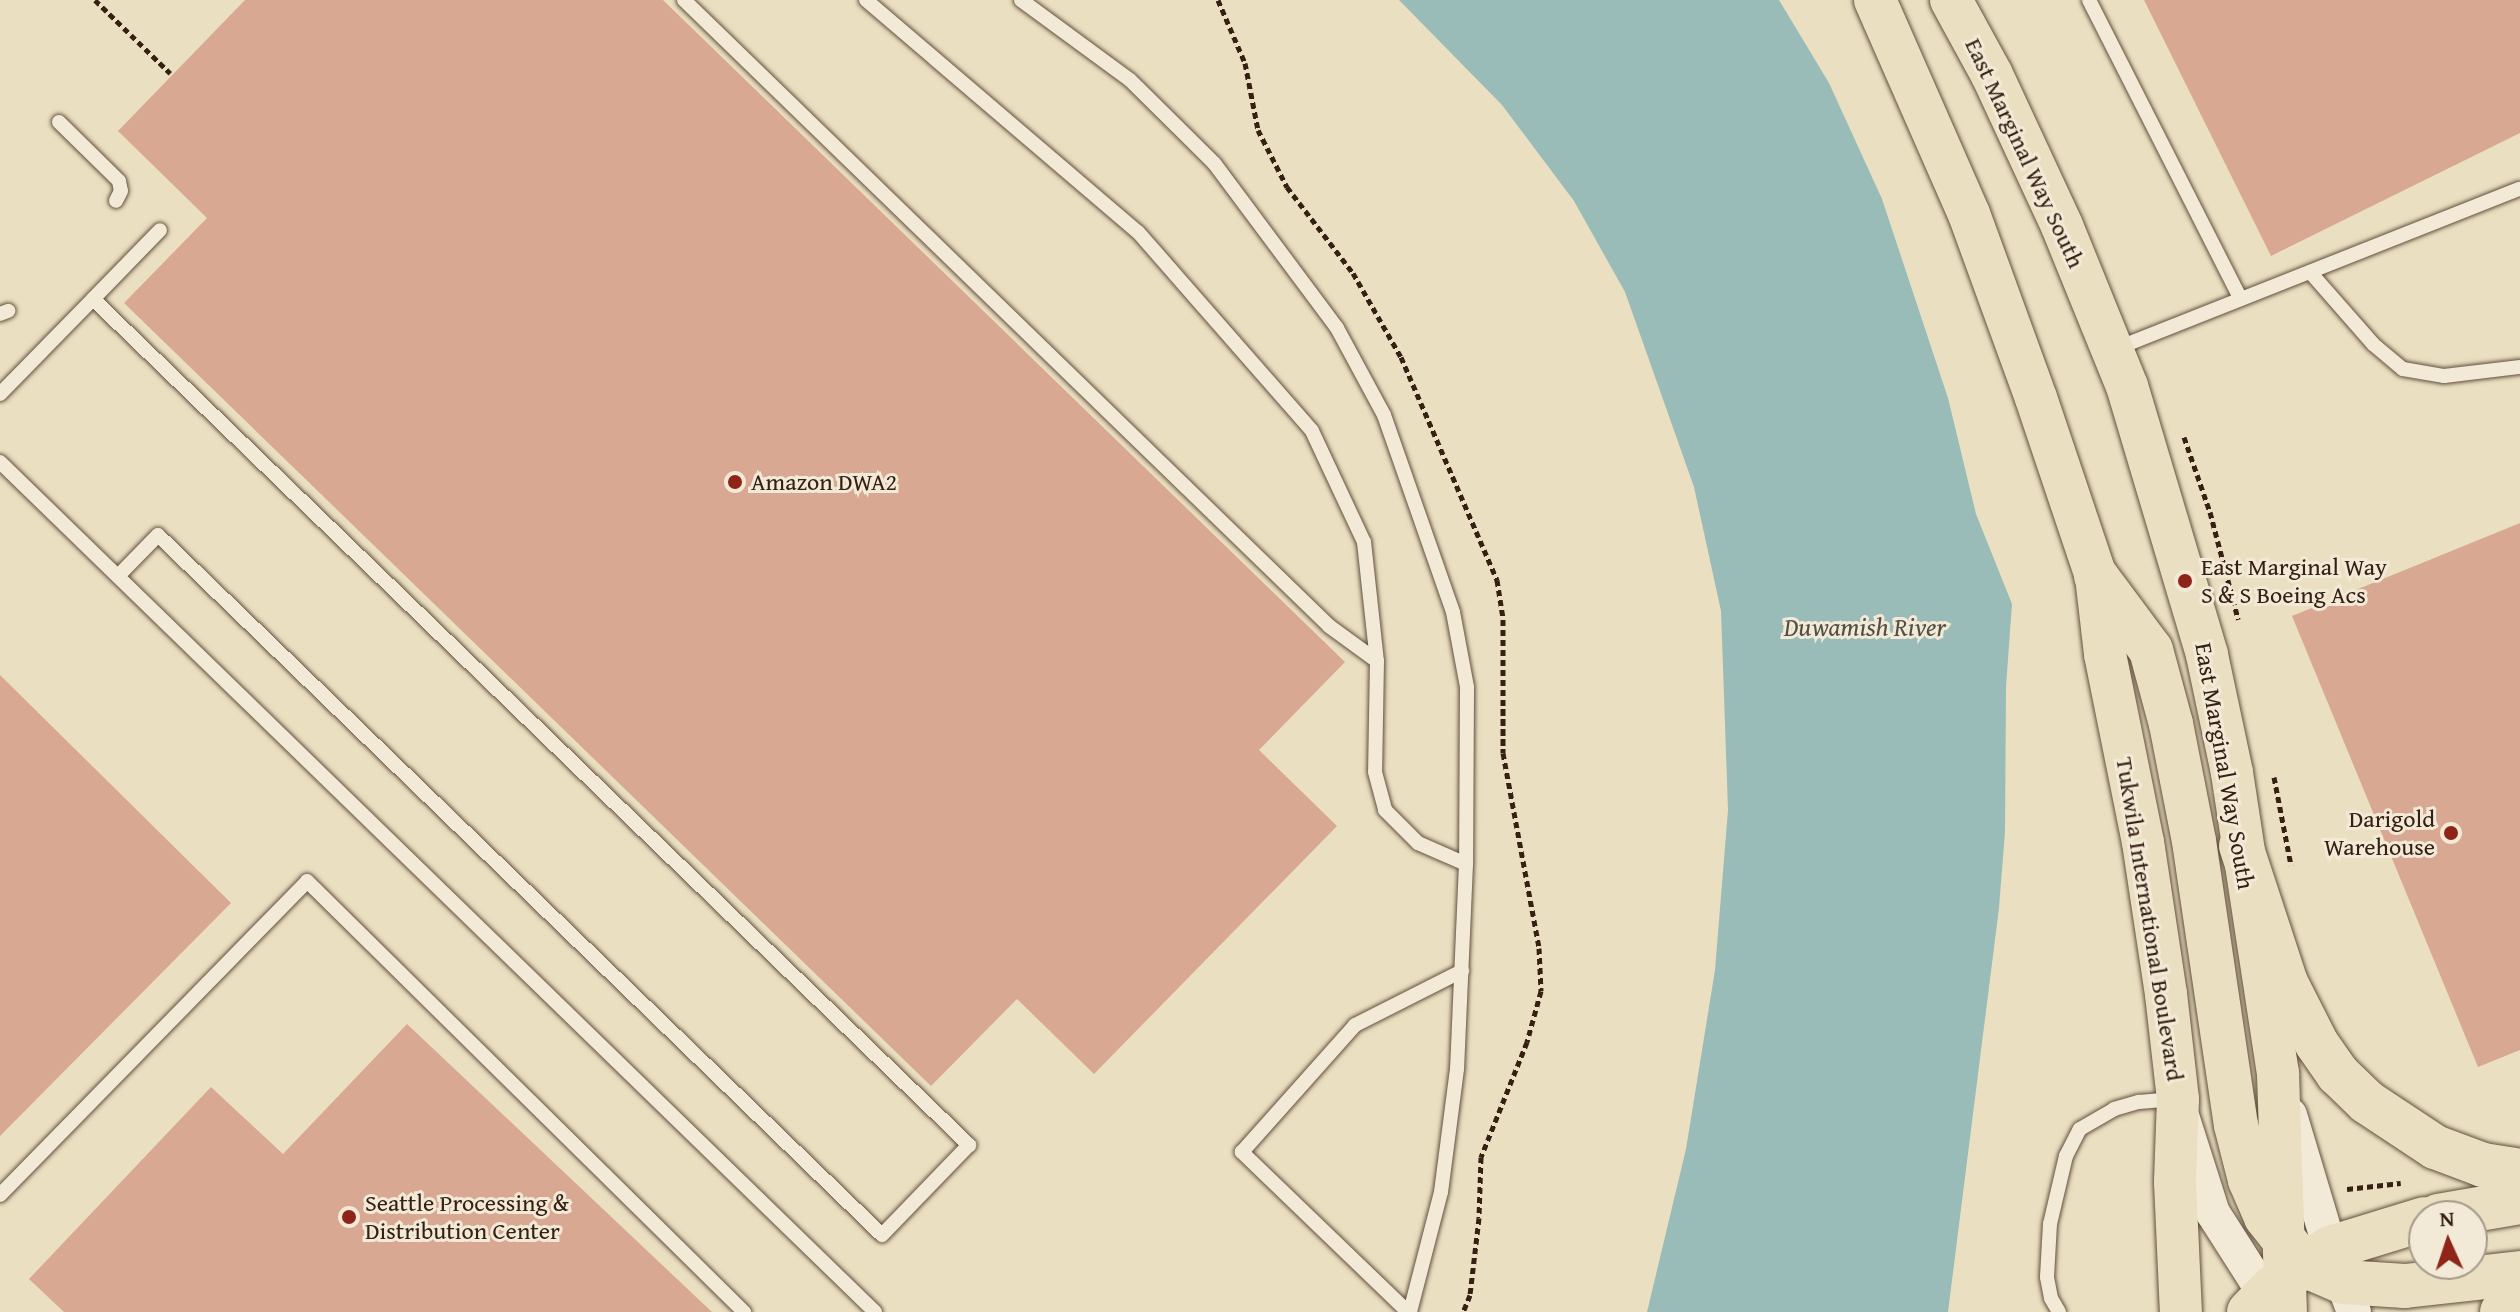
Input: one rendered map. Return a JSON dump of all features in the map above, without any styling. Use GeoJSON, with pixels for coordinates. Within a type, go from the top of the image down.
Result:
{"type":"FeatureCollection","features":[{"type":"Feature","properties":{"kind":"highway"},"geometry":{"type":"LineString","coordinates":[[2096,576],[2151,650],[2171,724],[2194,841],[2243,1156],[2266,1217],[2298,1286]]}},
{"type":"Feature","properties":{"kind":"highway"},"geometry":{"type":"LineString","coordinates":[[2241,846],[2286,983],[2317,1044],[2338,1074],[2367,1102],[2435,1147],[2483,1165],[2520,1171]]}},
{"type":"Feature","properties":{"kind":"highway"},"geometry":{"type":"LineString","coordinates":[[2488,1207],[2520,1202]]}},
{"type":"Feature","properties":{"kind":"highway"},"geometry":{"type":"LineString","coordinates":[[2298,1286],[2408,1228]]}},
{"type":"Feature","properties":{"kind":"highway"},"geometry":{"type":"LineString","coordinates":[[2488,1277],[2520,1273]]}},
{"type":"Feature","properties":{"kind":"highway"},"geometry":{"type":"LineString","coordinates":[[2298,1286],[2405,1286],[2458,1280]]}},
{"type":"Feature","properties":{"kind":"highway"},"geometry":{"type":"LineString","coordinates":[[2421,1312],[2466,1280]]}},
{"type":"Feature","properties":{"kind":"highway"},"geometry":{"type":"LineString","coordinates":[[2502,1312],[2520,1292]]}},
{"type":"Feature","properties":{"kind":"main road"},"geometry":{"type":"LineString","coordinates":[[1875,0],[1969,214],[2096,576]]}},
{"type":"Feature","properties":{"kind":"main road","name":"East Marginal Way South"},"geometry":{"type":"LineString","coordinates":[[1951,0],[1992,75],[2049,198],[2113,350],[2158,486],[2207,655],[2232,773],[2278,1073],[2298,1286]]}},
{"type":"Feature","properties":{"kind":"main road","name":"Tukwila International Boulevard"},"geometry":{"type":"LineString","coordinates":[[2096,576],[2105,654],[2143,842],[2178,1099],[2175,1182],[2181,1312]]}},
{"type":"Feature","properties":{"kind":"street"},"geometry":{"type":"LineString","coordinates":[[2178,1099],[2213,1213],[2298,1286]]}},
{"type":"Feature","properties":{"kind":"lane"},"geometry":{"type":"LineString","coordinates":[[684,0],[1329,626],[1377,661]]}},
{"type":"Feature","properties":{"kind":"lane"},"geometry":{"type":"LineString","coordinates":[[866,0],[1138,232],[1312,431],[1364,542],[1377,661],[1375,772],[1385,810],[1418,843],[1466,864]]}},
{"type":"Feature","properties":{"kind":"lane"},"geometry":{"type":"LineString","coordinates":[[1021,0],[1130,80],[1214,163],[1337,328],[1384,415],[1453,612],[1467,687],[1466,864],[1462,971],[1457,1069],[1441,1192],[1409,1312],[1242,1152],[1355,1025],[1462,971]]}},
{"type":"Feature","properties":{"kind":"lane"},"geometry":{"type":"LineString","coordinates":[[2089,0],[2241,299]]}},
{"type":"Feature","properties":{"kind":"lane"},"geometry":{"type":"LineString","coordinates":[[59,122],[119,181],[121,191],[116,201]]}},
{"type":"Feature","properties":{"kind":"lane"},"geometry":{"type":"LineString","coordinates":[[2113,350],[2520,189]]}},
{"type":"Feature","properties":{"kind":"lane"},"geometry":{"type":"LineString","coordinates":[[0,394],[160,230]]}},
{"type":"Feature","properties":{"kind":"lane"},"geometry":{"type":"LineString","coordinates":[[2310,272],[2373,344],[2403,369],[2444,376],[2520,367]]}},
{"type":"Feature","properties":{"kind":"lane"},"geometry":{"type":"LineString","coordinates":[[93,299],[969,1145],[882,1235],[158,535],[118,576]]}},
{"type":"Feature","properties":{"kind":"lane"},"geometry":{"type":"LineString","coordinates":[[0,462],[875,1312]]}},
{"type":"Feature","properties":{"kind":"lane"},"geometry":{"type":"LineString","coordinates":[[0,1195],[307,881],[744,1312]]}},
{"type":"Feature","properties":{"kind":"lane"},"geometry":{"type":"LineString","coordinates":[[2059,1312],[2051,1298],[2047,1246],[2066,1156],[2080,1129],[2114,1109],[2139,1102],[2178,1099]]}},
{"type":"Feature","properties":{"kind":"path"},"geometry":{"type":"LineString","coordinates":[[95,0],[170,73]]}},
{"type":"Feature","properties":{"kind":"water","name":"Duwamish River"},"geometry":{"type":"Polygon","coordinates":[[[1399,0],[1779,0],[1829,83],[1882,199],[1948,398],[1976,514],[2012,604],[2006,687],[2005,832],[1999,908],[1948,1312],[1647,1312],[1686,1149],[1715,970],[1728,810],[1721,611],[1694,487],[1625,292],[1574,201],[1502,105],[1399,0]]]}},
{"type":"Feature","properties":{"kind":"building","name":"Amazon DWA2"},"geometry":{"type":"Polygon","coordinates":[[[245,0],[663,0],[1345,662],[1259,750],[1337,826],[1094,1074],[1017,999],[931,1086],[124,303],[207,218],[118,131],[245,0]]]}},
{"type":"Feature","properties":{"kind":"building"},"geometry":{"type":"Polygon","coordinates":[[[2144,0],[2520,0],[2520,133],[2271,256],[2144,0]]]}},
{"type":"Feature","properties":{"kind":"building","name":"Darigold Warehouse"},"geometry":{"type":"Polygon","coordinates":[[[2520,523],[2520,1050],[2478,1067],[2292,616],[2520,523]]]}},
{"type":"Feature","properties":{"kind":"building"},"geometry":{"type":"Polygon","coordinates":[[[0,675],[231,903],[0,1136],[0,675]]]}},
{"type":"Feature","properties":{"kind":"building","name":"Seattle Processing & Distribution Center"},"geometry":{"type":"Polygon","coordinates":[[[407,1024],[712,1312],[64,1312],[29,1279],[211,1087],[283,1154],[407,1024]]]}},
{"type":"Feature","properties":{"kind":"place","name":"Amazon DWA2"},"geometry":{"type":"Point","coordinates":[735,482]}},
{"type":"Feature","properties":{"kind":"place","name":"East Marginal Way S & S Boeing Acs"},"geometry":{"type":"Point","coordinates":[2185,581]}},
{"type":"Feature","properties":{"kind":"place","name":"Darigold Warehouse"},"geometry":{"type":"Point","coordinates":[2451,833]}},
{"type":"Feature","properties":{"kind":"place","name":"Seattle Processing & Distribution Center"},"geometry":{"type":"Point","coordinates":[349,1217]}}]}
